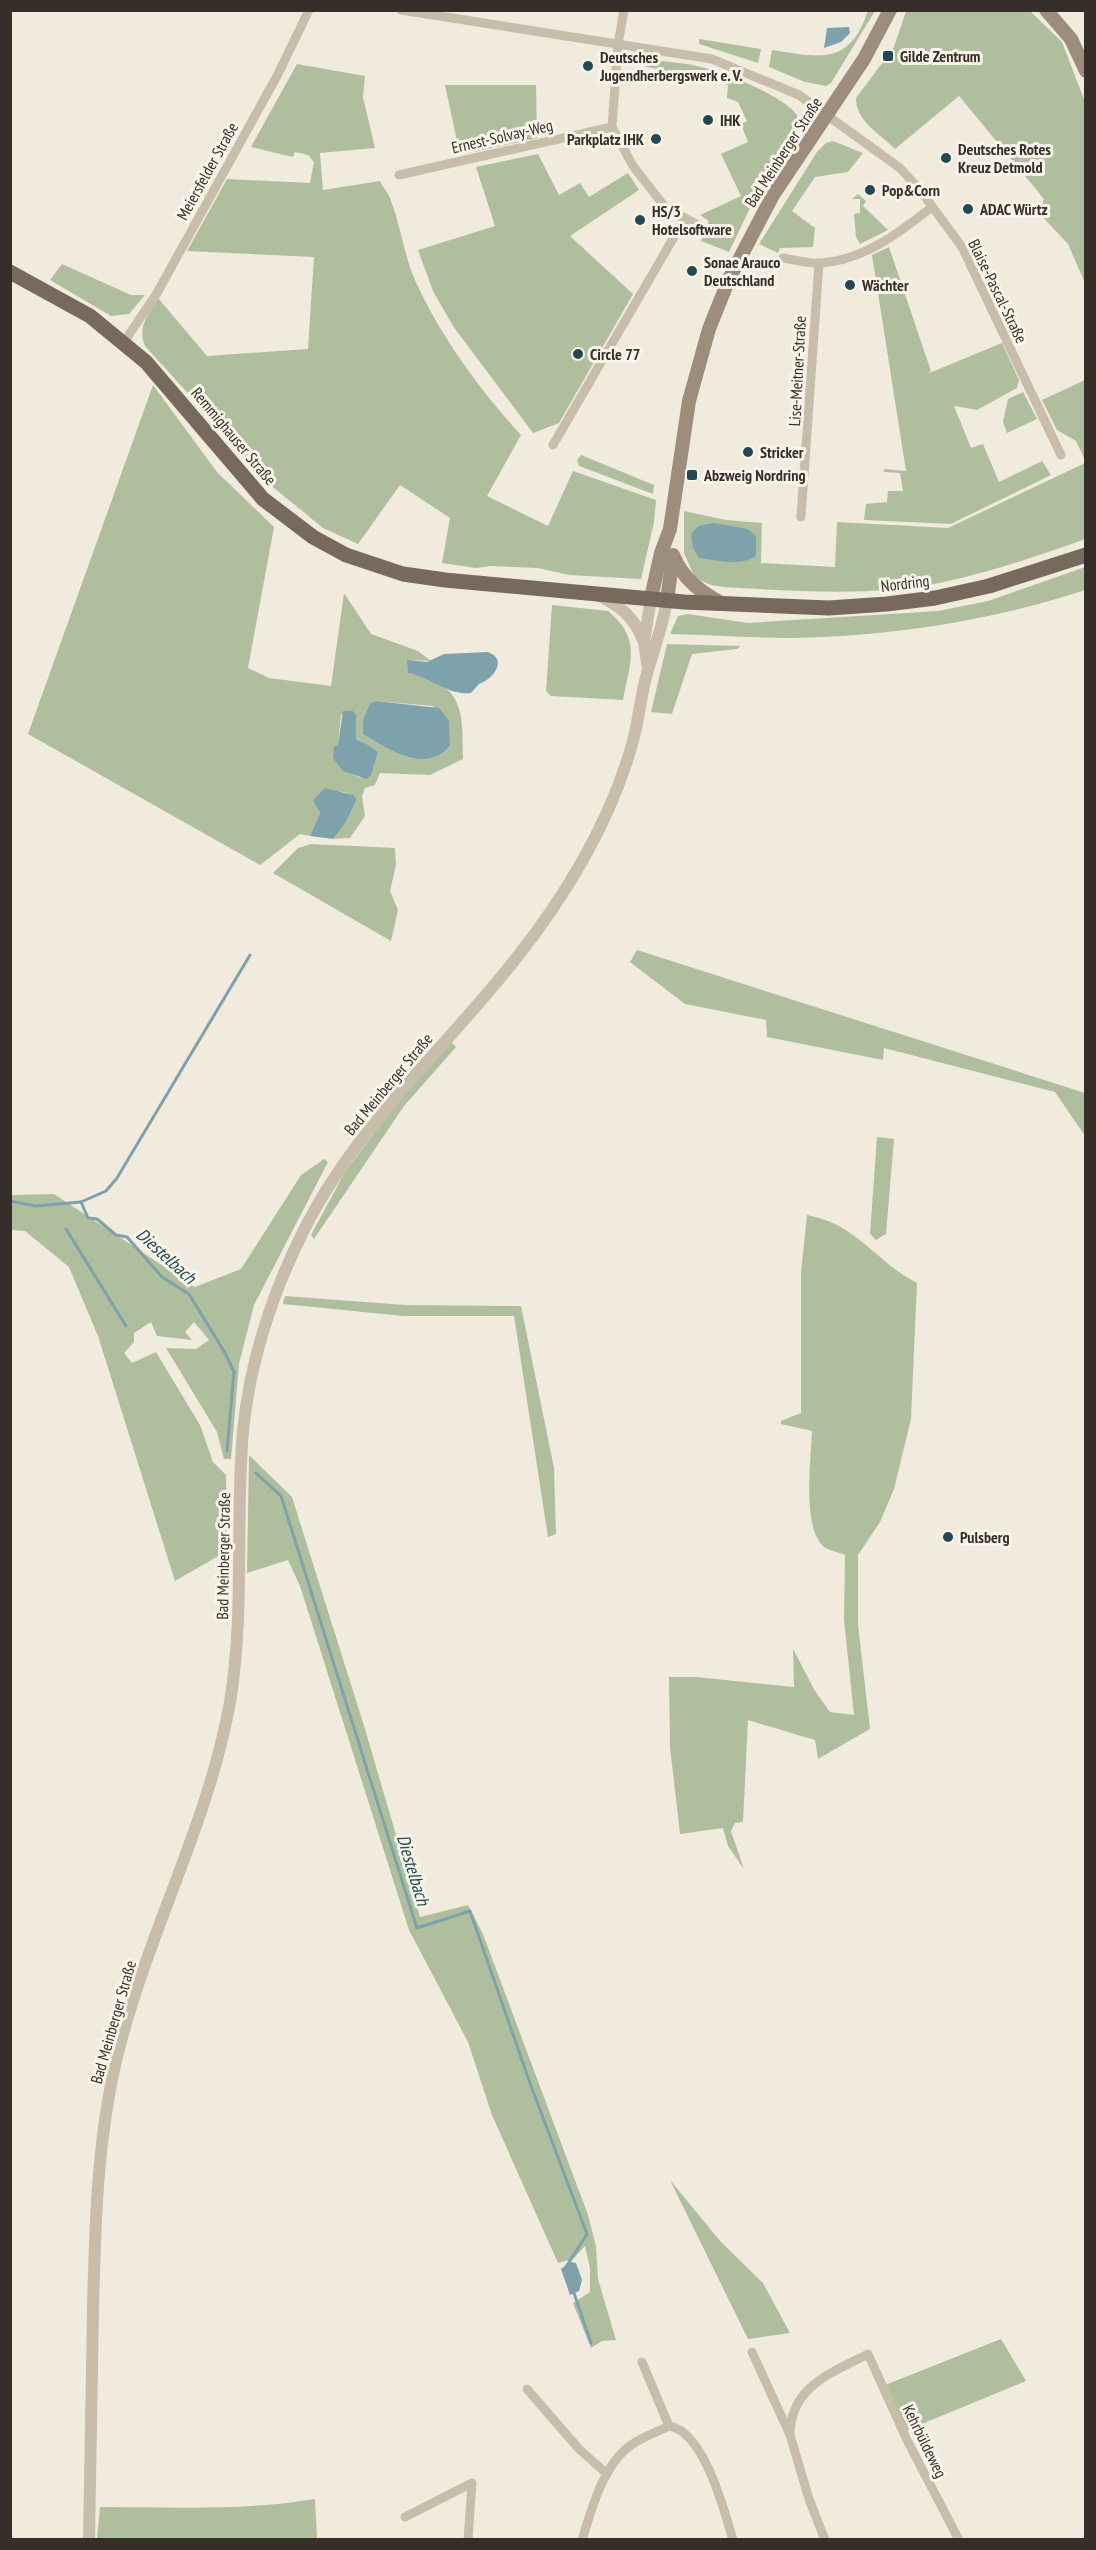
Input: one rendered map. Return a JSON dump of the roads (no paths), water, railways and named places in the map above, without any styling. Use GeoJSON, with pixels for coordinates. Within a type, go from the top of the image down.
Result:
{"type":"FeatureCollection","features":[{"type":"Feature","properties":{"kind":"main road","name":"Bad Meinberger Straße"},"geometry":{"type":"LineString","coordinates":[[651,598],[660,553],[670,529],[689,401],[719,303],[764,209],[864,59],[890,10]]}},
{"type":"Feature","properties":{"kind":"main road"},"geometry":{"type":"LineString","coordinates":[[1046,10],[1071,39],[1086,71]]}},
{"type":"Feature","properties":{"kind":"main road","name":"Remmighauser Straße"},"geometry":{"type":"LineString","coordinates":[[10,272],[90,316],[123,342],[165,382],[263,499],[313,537],[346,555],[403,574],[445,580],[668,600]]}},
{"type":"Feature","properties":{"kind":"main road","name":"Bad Meinberger Straße"},"geometry":{"type":"LineString","coordinates":[[668,600],[673,555],[670,529]]}},
{"type":"Feature","properties":{"kind":"main road"},"geometry":{"type":"LineString","coordinates":[[673,555],[678,567],[689,580],[707,595],[723,603]]}},
{"type":"Feature","properties":{"kind":"main road","name":"Nordring"},"geometry":{"type":"LineString","coordinates":[[668,600],[829,608],[887,604],[989,586],[1086,555]]}},
{"type":"Feature","properties":{"kind":"street","name":"Meiersfelder Straße"},"geometry":{"type":"LineString","coordinates":[[123,342],[157,292],[277,76],[309,10]]}},
{"type":"Feature","properties":{"kind":"street","name":"Blaise-Pascal-Straße"},"geometry":{"type":"LineString","coordinates":[[401,10],[446,13],[712,59],[799,95],[900,168],[962,247],[1061,455]]}},
{"type":"Feature","properties":{"kind":"street"},"geometry":{"type":"LineString","coordinates":[[624,10],[618,44],[612,127],[633,166],[665,207],[703,228]]}},
{"type":"Feature","properties":{"kind":"street","name":"Ernest-Solvay-Weg"},"geometry":{"type":"LineString","coordinates":[[399,175],[612,127]]}},
{"type":"Feature","properties":{"kind":"street"},"geometry":{"type":"LineString","coordinates":[[783,258],[819,264],[857,253],[889,240],[932,207]]}},
{"type":"Feature","properties":{"kind":"street"},"geometry":{"type":"LineString","coordinates":[[553,445],[685,218]]}},
{"type":"Feature","properties":{"kind":"street","name":"Lise-Meitner-Straße"},"geometry":{"type":"LineString","coordinates":[[801,517],[819,264]]}},
{"type":"Feature","properties":{"kind":"street"},"geometry":{"type":"LineString","coordinates":[[595,593],[621,608],[633,619],[644,642]]}},
{"type":"Feature","properties":{"kind":"street","name":"Bad Meinberger Straße"},"geometry":{"type":"LineString","coordinates":[[648,670],[644,642],[651,598]]}},
{"type":"Feature","properties":{"kind":"street","name":"Bad Meinberger Straße"},"geometry":{"type":"LineString","coordinates":[[89,2540],[94,2244],[103,2128],[117,2056],[132,2004],[211,1782],[229,1703],[238,1610],[243,1432],[248,1397],[268,1316],[302,1233],[343,1164],[411,1079],[514,961],[576,869],[608,807],[628,754],[648,670],[659,642],[668,600]]}},
{"type":"Feature","properties":{"kind":"street"},"geometry":{"type":"LineString","coordinates":[[752,2352],[790,2435],[809,2499],[825,2540]]}},
{"type":"Feature","properties":{"kind":"street","name":"Kehrbüldeweg"},"geometry":{"type":"LineString","coordinates":[[790,2435],[789,2417],[798,2401],[816,2380],[868,2354],[907,2440],[959,2540]]}},
{"type":"Feature","properties":{"kind":"street"},"geometry":{"type":"LineString","coordinates":[[642,2362],[669,2426]]}},
{"type":"Feature","properties":{"kind":"street"},"geometry":{"type":"LineString","coordinates":[[527,2389],[579,2449],[607,2474]]}},
{"type":"Feature","properties":{"kind":"street"},"geometry":{"type":"LineString","coordinates":[[582,2540],[593,2505],[607,2474],[630,2446],[669,2426],[680,2427],[695,2446],[718,2492],[733,2540]]}},
{"type":"Feature","properties":{"kind":"street"},"geometry":{"type":"LineString","coordinates":[[405,2517],[472,2483],[468,2540]]}},
{"type":"Feature","properties":{"kind":"water"},"geometry":{"type":"Polygon","coordinates":[[[849,27],[850,33],[841,42],[824,48],[827,28],[849,27]]]}},
{"type":"Feature","properties":{"kind":"water"},"geometry":{"type":"Polygon","coordinates":[[[714,523],[748,529],[756,536],[756,556],[735,562],[699,558],[693,548],[691,534],[698,526],[714,523]]]}},
{"type":"Feature","properties":{"kind":"water"},"geometry":{"type":"Polygon","coordinates":[[[488,652],[497,660],[496,670],[471,693],[455,692],[408,673],[407,660],[427,662],[444,654],[488,652]]]}},
{"type":"Feature","properties":{"kind":"water"},"geometry":{"type":"Polygon","coordinates":[[[376,701],[439,708],[449,721],[450,746],[440,754],[418,759],[395,752],[363,734],[363,720],[370,704],[376,701]]]}},
{"type":"Feature","properties":{"kind":"water"},"geometry":{"type":"Polygon","coordinates":[[[343,711],[353,711],[356,715],[356,738],[378,752],[371,775],[366,779],[343,771],[333,758],[334,747],[338,744],[343,711]]]}},
{"type":"Feature","properties":{"kind":"water"},"geometry":{"type":"Polygon","coordinates":[[[325,788],[353,795],[357,799],[345,824],[333,839],[310,836],[320,813],[313,800],[325,788]]]}},
{"type":"Feature","properties":{"kind":"water"},"geometry":{"type":"Polygon","coordinates":[[[570,2262],[576,2263],[582,2280],[579,2291],[570,2295],[561,2269],[570,2262]]]}},
{"type":"Feature","properties":{"kind":"waterway"},"geometry":{"type":"LineString","coordinates":[[81,1202],[106,1191],[117,1178],[250,955]]}},
{"type":"Feature","properties":{"kind":"waterway","name":"Diestelbach"},"geometry":{"type":"LineString","coordinates":[[10,1201],[36,1206],[81,1202],[88,1218],[97,1219],[116,1235],[127,1237],[162,1277],[189,1294],[234,1372],[227,1451]]}},
{"type":"Feature","properties":{"kind":"waterway"},"geometry":{"type":"LineString","coordinates":[[66,1229],[126,1326]]}},
{"type":"Feature","properties":{"kind":"waterway","name":"Diestelbach"},"geometry":{"type":"LineString","coordinates":[[256,1473],[281,1496],[417,1928],[470,1911],[531,2086],[587,2234],[566,2267]]}},
{"type":"Feature","properties":{"kind":"waterway","name":"Diestelbach"},"geometry":{"type":"LineString","coordinates":[[574,2293],[591,2343]]}},
{"type":"Feature","properties":{"kind":"place","name":"Gilde Zentrum"},"geometry":{"type":"Point","coordinates":[888,56]}},
{"type":"Feature","properties":{"kind":"place","name":"Deutsches Jugendherbergswerk e. V."},"geometry":{"type":"Point","coordinates":[588,66]}},
{"type":"Feature","properties":{"kind":"place","name":"IHK"},"geometry":{"type":"Point","coordinates":[708,120]}},
{"type":"Feature","properties":{"kind":"place","name":"Parkplatz IHK"},"geometry":{"type":"Point","coordinates":[656,139]}},
{"type":"Feature","properties":{"kind":"place","name":"Deutsches Rotes Kreuz Detmold"},"geometry":{"type":"Point","coordinates":[946,158]}},
{"type":"Feature","properties":{"kind":"place","name":"Pop&Corn"},"geometry":{"type":"Point","coordinates":[870,190]}},
{"type":"Feature","properties":{"kind":"place","name":"ADAC Würtz"},"geometry":{"type":"Point","coordinates":[968,209]}},
{"type":"Feature","properties":{"kind":"place","name":"HS/3 Hotelsoftware"},"geometry":{"type":"Point","coordinates":[640,220]}},
{"type":"Feature","properties":{"kind":"place","name":"Sonae Arauco Deutschland"},"geometry":{"type":"Point","coordinates":[692,271]}},
{"type":"Feature","properties":{"kind":"place","name":"Wächter"},"geometry":{"type":"Point","coordinates":[850,285]}},
{"type":"Feature","properties":{"kind":"place","name":"Circle 77"},"geometry":{"type":"Point","coordinates":[578,354]}},
{"type":"Feature","properties":{"kind":"place","name":"Stricker"},"geometry":{"type":"Point","coordinates":[748,452]}},
{"type":"Feature","properties":{"kind":"place","name":"Abzweig Nordring"},"geometry":{"type":"Point","coordinates":[692,475]}},
{"type":"Feature","properties":{"kind":"place","name":"Pulsberg"},"geometry":{"type":"Point","coordinates":[948,1537]}}]}
